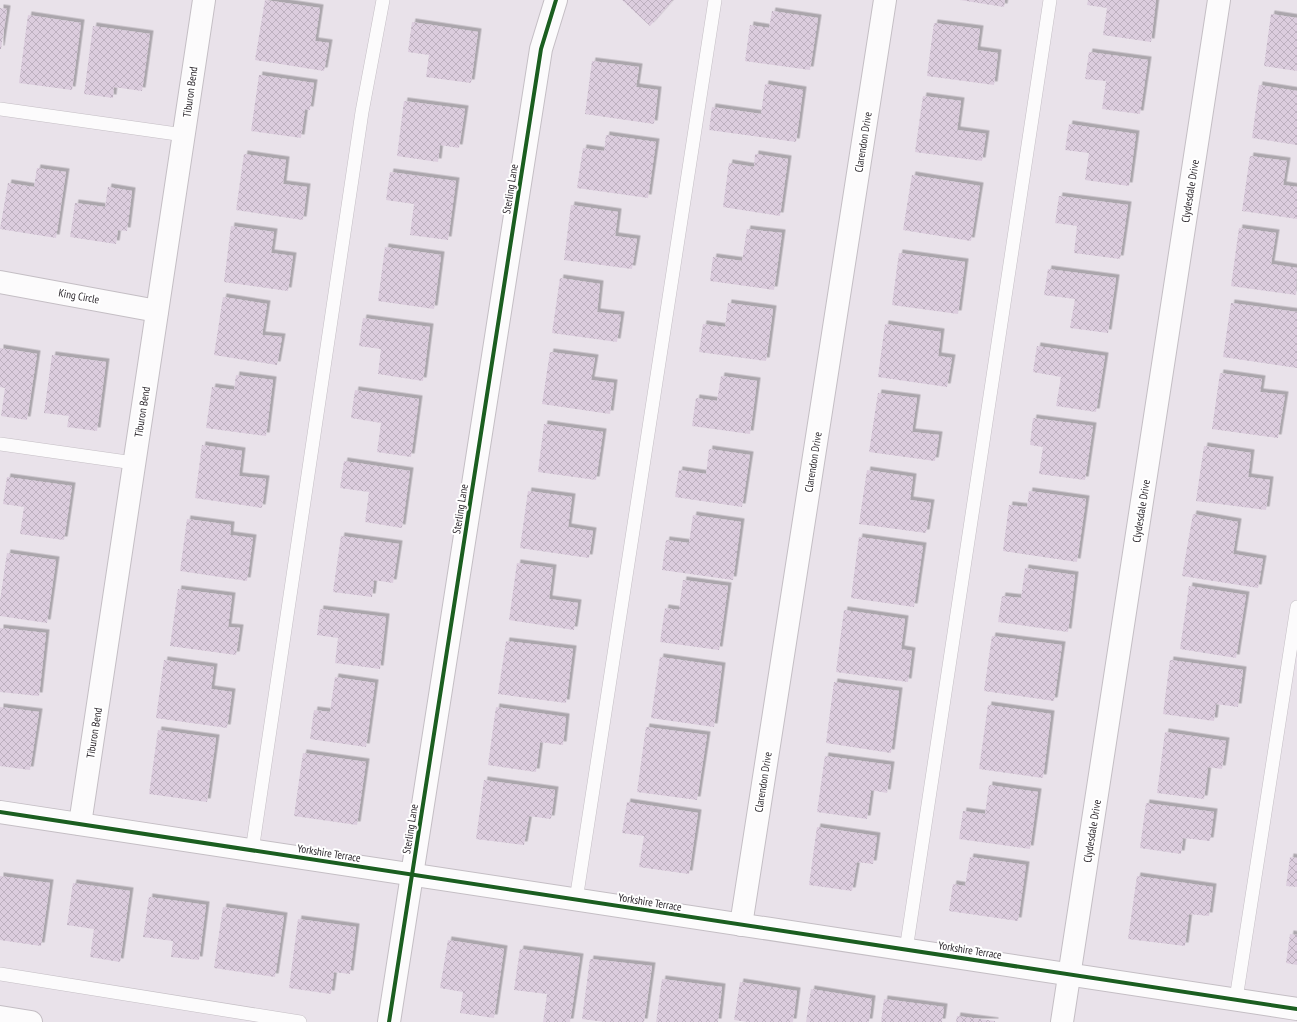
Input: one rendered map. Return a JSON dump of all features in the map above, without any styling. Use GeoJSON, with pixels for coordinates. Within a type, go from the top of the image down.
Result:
{"type":"FeatureCollection","features":[{"type":"Feature","properties":{"kind":"street","name":"Tiburon Bend"},"geometry":{"type":"LineString","coordinates":[[80,824],[204,0]]}},
{"type":"Feature","properties":{"kind":"street","name":"Sterling Lane"},"geometry":{"type":"LineString","coordinates":[[389,1022],[541,49],[556,0]]}},
{"type":"Feature","properties":{"kind":"street","name":"Clarendon Drive"},"geometry":{"type":"LineString","coordinates":[[741,925],[885,0]]}},
{"type":"Feature","properties":{"kind":"street","name":"Clydesdale Drive"},"geometry":{"type":"LineString","coordinates":[[1062,1022],[1219,0]]}},
{"type":"Feature","properties":{"kind":"street","name":"King Circle"},"geometry":{"type":"LineString","coordinates":[[0,282],[157,310]]}},
{"type":"Feature","properties":{"kind":"street","name":"Yorkshire Terrace"},"geometry":{"type":"LineString","coordinates":[[0,812],[1297,1009]]}},
{"type":"Feature","properties":{"kind":"street"},"geometry":{"type":"LineString","coordinates":[[0,1017],[31,1022]]}},
{"type":"Feature","properties":{"kind":"lane"},"geometry":{"type":"LineString","coordinates":[[252,851],[362,112],[383,0]]}},
{"type":"Feature","properties":{"kind":"lane"},"geometry":{"type":"LineString","coordinates":[[576,900],[715,0]]}},
{"type":"Feature","properties":{"kind":"lane"},"geometry":{"type":"LineString","coordinates":[[906,950],[1050,0]]}},
{"type":"Feature","properties":{"kind":"lane"},"geometry":{"type":"LineString","coordinates":[[0,109],[184,135]]}},
{"type":"Feature","properties":{"kind":"lane"},"geometry":{"type":"LineString","coordinates":[[0,444],[134,463]]}},
{"type":"Feature","properties":{"kind":"lane"},"geometry":{"type":"LineString","coordinates":[[1236,1000],[1297,607]]}},
{"type":"Feature","properties":{"kind":"lane"},"geometry":{"type":"LineString","coordinates":[[0,974],[300,1022]]}},
{"type":"Feature","properties":{"kind":"building"},"geometry":{"type":"Polygon","coordinates":[[[265,0],[320,8],[315,41],[329,43],[324,71],[255,60],[265,0]]]}},
{"type":"Feature","properties":{"kind":"building"},"geometry":{"type":"Polygon","coordinates":[[[622,0],[673,0],[650,26],[622,0]]]}},
{"type":"Feature","properties":{"kind":"building"},"geometry":{"type":"Polygon","coordinates":[[[960,0],[1005,0],[1004,7],[960,0]]]}},
{"type":"Feature","properties":{"kind":"building"},"geometry":{"type":"Polygon","coordinates":[[[1088,0],[1156,0],[1151,42],[1103,35],[1107,8],[1087,5],[1088,0]]]}},
{"type":"Feature","properties":{"kind":"building"},"geometry":{"type":"Polygon","coordinates":[[[0,8],[7,9],[1,49],[0,49],[0,8]]]}},
{"type":"Feature","properties":{"kind":"building"},"geometry":{"type":"Polygon","coordinates":[[[772,11],[818,18],[810,70],[745,61],[750,25],[769,28],[772,11]]]}},
{"type":"Feature","properties":{"kind":"building"},"geometry":{"type":"Polygon","coordinates":[[[1271,14],[1297,18],[1297,71],[1264,66],[1271,14]]]}},
{"type":"Feature","properties":{"kind":"building"},"geometry":{"type":"Polygon","coordinates":[[[28,15],[81,23],[72,90],[19,83],[28,15]]]}},
{"type":"Feature","properties":{"kind":"building"},"geometry":{"type":"Polygon","coordinates":[[[412,22],[478,32],[471,83],[426,77],[429,55],[408,52],[412,22]]]}},
{"type":"Feature","properties":{"kind":"building"},"geometry":{"type":"Polygon","coordinates":[[[934,23],[980,29],[977,50],[998,53],[994,85],[927,76],[934,23]]]}},
{"type":"Feature","properties":{"kind":"building"},"geometry":{"type":"Polygon","coordinates":[[[93,26],[150,34],[142,91],[114,87],[113,98],[84,94],[93,26]]]}},
{"type":"Feature","properties":{"kind":"building"},"geometry":{"type":"Polygon","coordinates":[[[1089,52],[1148,60],[1140,114],[1102,109],[1106,81],[1085,79],[1089,52]]]}},
{"type":"Feature","properties":{"kind":"building"},"geometry":{"type":"Polygon","coordinates":[[[592,61],[639,67],[636,87],[658,90],[654,124],[585,114],[592,61]]]}},
{"type":"Feature","properties":{"kind":"building"},"geometry":{"type":"Polygon","coordinates":[[[259,75],[314,83],[310,110],[305,109],[301,138],[251,131],[259,75]]]}},
{"type":"Feature","properties":{"kind":"building"},"geometry":{"type":"Polygon","coordinates":[[[765,84],[803,90],[796,142],[709,130],[712,107],[761,114],[765,84]]]}},
{"type":"Feature","properties":{"kind":"building"},"geometry":{"type":"Polygon","coordinates":[[[1259,85],[1297,91],[1297,145],[1252,138],[1259,85]]]}},
{"type":"Feature","properties":{"kind":"building"},"geometry":{"type":"Polygon","coordinates":[[[923,96],[961,101],[957,130],[986,134],[982,161],[915,152],[923,96]]]}},
{"type":"Feature","properties":{"kind":"building"},"geometry":{"type":"Polygon","coordinates":[[[404,101],[465,109],[459,148],[440,145],[438,162],[397,156],[404,101]]]}},
{"type":"Feature","properties":{"kind":"building"},"geometry":{"type":"Polygon","coordinates":[[[1069,124],[1136,134],[1129,186],[1085,180],[1089,153],[1065,150],[1069,124]]]}},
{"type":"Feature","properties":{"kind":"building"},"geometry":{"type":"Polygon","coordinates":[[[606,135],[656,142],[648,198],[577,188],[583,148],[604,151],[606,135]]]}},
{"type":"Feature","properties":{"kind":"building"},"geometry":{"type":"Polygon","coordinates":[[[244,154],[286,160],[283,184],[307,187],[303,220],[236,210],[244,154]]]}},
{"type":"Feature","properties":{"kind":"building"},"geometry":{"type":"Polygon","coordinates":[[[755,154],[788,159],[780,216],[723,207],[729,163],[754,167],[755,154]]]}},
{"type":"Feature","properties":{"kind":"building"},"geometry":{"type":"Polygon","coordinates":[[[1250,156],[1287,161],[1283,185],[1297,187],[1297,219],[1242,211],[1250,156]]]}},
{"type":"Feature","properties":{"kind":"building"},"geometry":{"type":"Polygon","coordinates":[[[37,168],[66,172],[56,238],[0,229],[8,183],[34,187],[37,168]]]}},
{"type":"Feature","properties":{"kind":"building"},"geometry":{"type":"Polygon","coordinates":[[[390,172],[456,181],[448,240],[410,235],[414,204],[386,200],[390,172]]]}},
{"type":"Feature","properties":{"kind":"building"},"geometry":{"type":"Polygon","coordinates":[[[912,175],[980,186],[971,241],[903,230],[912,175]]]}},
{"type":"Feature","properties":{"kind":"building"},"geometry":{"type":"Polygon","coordinates":[[[108,187],[132,191],[127,231],[118,230],[116,244],[70,237],[75,203],[105,207],[108,187]]]}},
{"type":"Feature","properties":{"kind":"building"},"geometry":{"type":"Polygon","coordinates":[[[1059,196],[1128,205],[1120,259],[1074,253],[1077,226],[1055,223],[1059,196]]]}},
{"type":"Feature","properties":{"kind":"building"},"geometry":{"type":"Polygon","coordinates":[[[571,205],[618,212],[615,236],[637,239],[632,269],[564,260],[571,205]]]}},
{"type":"Feature","properties":{"kind":"building"},"geometry":{"type":"Polygon","coordinates":[[[231,226],[274,232],[271,253],[293,256],[288,291],[224,282],[231,226]]]}},
{"type":"Feature","properties":{"kind":"building"},"geometry":{"type":"Polygon","coordinates":[[[1239,228],[1276,233],[1271,264],[1297,268],[1296,295],[1231,286],[1239,228]]]}},
{"type":"Feature","properties":{"kind":"building"},"geometry":{"type":"Polygon","coordinates":[[[747,229],[782,233],[774,290],[710,281],[713,257],[742,261],[747,229]]]}},
{"type":"Feature","properties":{"kind":"building"},"geometry":{"type":"Polygon","coordinates":[[[385,247],[441,255],[434,309],[378,301],[385,247]]]}},
{"type":"Feature","properties":{"kind":"building"},"geometry":{"type":"Polygon","coordinates":[[[899,253],[965,262],[958,314],[892,305],[899,253]]]}},
{"type":"Feature","properties":{"kind":"building"},"geometry":{"type":"Polygon","coordinates":[[[1048,269],[1116,278],[1108,333],[1070,328],[1075,299],[1044,295],[1048,269]]]}},
{"type":"Feature","properties":{"kind":"building"},"geometry":{"type":"Polygon","coordinates":[[[560,278],[600,284],[597,312],[621,315],[617,342],[552,333],[560,278]]]}},
{"type":"Feature","properties":{"kind":"building"},"geometry":{"type":"Polygon","coordinates":[[[223,297],[267,304],[262,335],[282,337],[277,365],[214,355],[223,297]]]}},
{"type":"Feature","properties":{"kind":"building"},"geometry":{"type":"Polygon","coordinates":[[[728,303],[773,309],[766,361],[699,352],[703,324],[725,327],[728,303]]]}},
{"type":"Feature","properties":{"kind":"building"},"geometry":{"type":"Polygon","coordinates":[[[1231,303],[1297,312],[1297,368],[1223,357],[1231,303]]]}},
{"type":"Feature","properties":{"kind":"building"},"geometry":{"type":"Polygon","coordinates":[[[363,318],[430,327],[423,381],[378,374],[381,349],[359,346],[363,318]]]}},
{"type":"Feature","properties":{"kind":"building"},"geometry":{"type":"Polygon","coordinates":[[[885,324],[941,332],[938,356],[952,358],[947,387],[878,377],[885,324]]]}},
{"type":"Feature","properties":{"kind":"building"},"geometry":{"type":"Polygon","coordinates":[[[1037,346],[1105,356],[1096,412],[1056,406],[1061,377],[1033,372],[1037,346]]]}},
{"type":"Feature","properties":{"kind":"building"},"geometry":{"type":"Polygon","coordinates":[[[0,348],[37,354],[27,420],[1,416],[5,388],[0,387],[0,348]]]}},
{"type":"Feature","properties":{"kind":"building"},"geometry":{"type":"Polygon","coordinates":[[[550,352],[595,358],[591,380],[614,383],[610,414],[542,404],[550,352]]]}},
{"type":"Feature","properties":{"kind":"building"},"geometry":{"type":"Polygon","coordinates":[[[52,355],[106,362],[97,431],[67,427],[69,416],[44,413],[52,355]]]}},
{"type":"Feature","properties":{"kind":"building"},"geometry":{"type":"Polygon","coordinates":[[[1220,373],[1262,379],[1260,392],[1285,395],[1278,438],[1212,429],[1220,373]]]}},
{"type":"Feature","properties":{"kind":"building"},"geometry":{"type":"Polygon","coordinates":[[[236,375],[273,380],[266,436],[206,428],[212,387],[234,390],[236,375]]]}},
{"type":"Feature","properties":{"kind":"building"},"geometry":{"type":"Polygon","coordinates":[[[721,376],[757,381],[750,434],[692,426],[696,398],[717,401],[721,376]]]}},
{"type":"Feature","properties":{"kind":"building"},"geometry":{"type":"Polygon","coordinates":[[[355,390],[419,399],[411,457],[377,452],[381,423],[351,418],[355,390]]]}},
{"type":"Feature","properties":{"kind":"building"},"geometry":{"type":"Polygon","coordinates":[[[878,393],[917,398],[912,432],[939,435],[935,461],[869,452],[878,393]]]}},
{"type":"Feature","properties":{"kind":"building"},"geometry":{"type":"Polygon","coordinates":[[[1033,418],[1093,426],[1085,480],[1039,474],[1043,447],[1030,445],[1033,418]]]}},
{"type":"Feature","properties":{"kind":"building"},"geometry":{"type":"Polygon","coordinates":[[[544,424],[603,432],[596,480],[538,472],[544,424]]]}},
{"type":"Feature","properties":{"kind":"building"},"geometry":{"type":"Polygon","coordinates":[[[202,445],[242,451],[239,476],[266,479],[262,508],[195,498],[202,445]]]}},
{"type":"Feature","properties":{"kind":"building"},"geometry":{"type":"Polygon","coordinates":[[[1204,446],[1251,453],[1248,477],[1270,480],[1266,510],[1196,501],[1204,446]]]}},
{"type":"Feature","properties":{"kind":"building"},"geometry":{"type":"Polygon","coordinates":[[[709,449],[750,455],[742,507],[675,497],[679,470],[706,474],[709,449]]]}},
{"type":"Feature","properties":{"kind":"building"},"geometry":{"type":"Polygon","coordinates":[[[344,461],[410,471],[402,528],[365,522],[369,492],[340,488],[344,461]]]}},
{"type":"Feature","properties":{"kind":"building"},"geometry":{"type":"Polygon","coordinates":[[[867,470],[913,477],[910,500],[931,503],[926,533],[859,524],[867,470]]]}},
{"type":"Feature","properties":{"kind":"building"},"geometry":{"type":"Polygon","coordinates":[[[7,477],[72,486],[64,540],[20,534],[24,507],[3,504],[7,477]]]}},
{"type":"Feature","properties":{"kind":"building"},"geometry":{"type":"Polygon","coordinates":[[[528,491],[572,497],[568,527],[593,531],[589,558],[520,548],[528,491]]]}},
{"type":"Feature","properties":{"kind":"building"},"geometry":{"type":"Polygon","coordinates":[[[1029,491],[1086,499],[1077,562],[1003,551],[1009,505],[1027,507],[1029,491]]]}},
{"type":"Feature","properties":{"kind":"building"},"geometry":{"type":"Polygon","coordinates":[[[1193,514],[1238,522],[1233,554],[1263,559],[1258,588],[1182,576],[1193,514]]]}},
{"type":"Feature","properties":{"kind":"building"},"geometry":{"type":"Polygon","coordinates":[[[693,515],[741,522],[733,580],[662,570],[666,540],[689,543],[693,515]]]}},
{"type":"Feature","properties":{"kind":"building"},"geometry":{"type":"Polygon","coordinates":[[[187,519],[231,525],[230,535],[253,538],[247,581],[180,571],[187,519]]]}},
{"type":"Feature","properties":{"kind":"building"},"geometry":{"type":"Polygon","coordinates":[[[341,536],[399,544],[393,583],[374,580],[372,597],[333,592],[341,536]]]}},
{"type":"Feature","properties":{"kind":"building"},"geometry":{"type":"Polygon","coordinates":[[[859,537],[923,546],[914,607],[851,598],[859,537]]]}},
{"type":"Feature","properties":{"kind":"building"},"geometry":{"type":"Polygon","coordinates":[[[7,553],[56,560],[47,623],[0,616],[0,601],[7,553]]]}},
{"type":"Feature","properties":{"kind":"building"},"geometry":{"type":"Polygon","coordinates":[[[517,563],[553,568],[549,599],[578,603],[574,630],[509,620],[517,563]]]}},
{"type":"Feature","properties":{"kind":"building"},"geometry":{"type":"Polygon","coordinates":[[[1025,568],[1075,575],[1068,632],[998,622],[1002,596],[1021,598],[1025,568]]]}},
{"type":"Feature","properties":{"kind":"building"},"geometry":{"type":"Polygon","coordinates":[[[683,580],[728,586],[719,650],[660,642],[665,608],[679,610],[683,580]]]}},
{"type":"Feature","properties":{"kind":"building"},"geometry":{"type":"Polygon","coordinates":[[[1189,586],[1246,595],[1236,658],[1180,649],[1189,586]]]}},
{"type":"Feature","properties":{"kind":"building"},"geometry":{"type":"Polygon","coordinates":[[[178,589],[232,596],[228,627],[240,628],[236,655],[170,646],[178,589]]]}},
{"type":"Feature","properties":{"kind":"building"},"geometry":{"type":"Polygon","coordinates":[[[320,609],[386,617],[380,669],[335,663],[338,638],[317,635],[320,609]]]}},
{"type":"Feature","properties":{"kind":"building"},"geometry":{"type":"Polygon","coordinates":[[[844,610],[905,619],[901,649],[912,651],[908,682],[836,672],[844,610]]]}},
{"type":"Feature","properties":{"kind":"building"},"geometry":{"type":"Polygon","coordinates":[[[0,628],[46,633],[39,696],[0,692],[0,628]]]}},
{"type":"Feature","properties":{"kind":"building"},"geometry":{"type":"Polygon","coordinates":[[[992,636],[1062,645],[1054,701],[984,691],[992,636]]]}},
{"type":"Feature","properties":{"kind":"building"},"geometry":{"type":"Polygon","coordinates":[[[506,641],[573,649],[566,703],[498,694],[506,641]]]}},
{"type":"Feature","properties":{"kind":"building"},"geometry":{"type":"Polygon","coordinates":[[[660,657],[722,666],[714,727],[651,718],[660,657]]]}},
{"type":"Feature","properties":{"kind":"building"},"geometry":{"type":"Polygon","coordinates":[[[164,660],[214,667],[211,689],[232,692],[227,728],[156,718],[164,660]]]}},
{"type":"Feature","properties":{"kind":"building"},"geometry":{"type":"Polygon","coordinates":[[[1170,660],[1243,670],[1238,707],[1216,704],[1214,721],[1163,714],[1170,660]]]}},
{"type":"Feature","properties":{"kind":"building"},"geometry":{"type":"Polygon","coordinates":[[[335,677],[375,683],[366,747],[310,739],[314,710],[330,712],[335,677]]]}},
{"type":"Feature","properties":{"kind":"building"},"geometry":{"type":"Polygon","coordinates":[[[834,682],[899,691],[891,753],[826,743],[834,682]]]}},
{"type":"Feature","properties":{"kind":"building"},"geometry":{"type":"Polygon","coordinates":[[[988,705],[1051,714],[1043,778],[979,769],[988,705]]]}},
{"type":"Feature","properties":{"kind":"building"},"geometry":{"type":"Polygon","coordinates":[[[0,707],[39,712],[30,770],[0,766],[0,707]]]}},
{"type":"Feature","properties":{"kind":"building"},"geometry":{"type":"Polygon","coordinates":[[[496,707],[566,717],[563,745],[540,742],[536,772],[488,765],[496,707]]]}},
{"type":"Feature","properties":{"kind":"building"},"geometry":{"type":"Polygon","coordinates":[[[646,727],[707,735],[697,800],[637,792],[646,727]]]}},
{"type":"Feature","properties":{"kind":"building"},"geometry":{"type":"Polygon","coordinates":[[[158,730],[216,738],[207,802],[149,794],[158,730]]]}},
{"type":"Feature","properties":{"kind":"building"},"geometry":{"type":"Polygon","coordinates":[[[1165,732],[1226,741],[1222,769],[1208,767],[1204,799],[1157,793],[1165,732]]]}},
{"type":"Feature","properties":{"kind":"building"},"geometry":{"type":"Polygon","coordinates":[[[303,753],[366,762],[357,825],[294,816],[303,753]]]}},
{"type":"Feature","properties":{"kind":"building"},"geometry":{"type":"Polygon","coordinates":[[[825,756],[891,765],[887,793],[871,790],[867,819],[817,812],[825,756]]]}},
{"type":"Feature","properties":{"kind":"building"},"geometry":{"type":"Polygon","coordinates":[[[484,780],[555,790],[551,819],[529,816],[524,845],[476,839],[484,780]]]}},
{"type":"Feature","properties":{"kind":"building"},"geometry":{"type":"Polygon","coordinates":[[[989,785],[1038,792],[1030,849],[959,839],[963,811],[985,814],[989,785]]]}},
{"type":"Feature","properties":{"kind":"building"},"geometry":{"type":"Polygon","coordinates":[[[627,802],[698,813],[689,874],[639,867],[644,836],[622,833],[627,802]]]}},
{"type":"Feature","properties":{"kind":"building"},"geometry":{"type":"Polygon","coordinates":[[[1146,803],[1214,812],[1210,841],[1183,838],[1181,854],[1140,848],[1146,803]]]}},
{"type":"Feature","properties":{"kind":"building"},"geometry":{"type":"Polygon","coordinates":[[[817,827],[877,836],[873,864],[857,862],[852,891],[809,885],[817,827]]]}},
{"type":"Feature","properties":{"kind":"building"},"geometry":{"type":"Polygon","coordinates":[[[970,857],[1026,865],[1018,921],[949,911],[953,884],[965,886],[970,857]]]}},
{"type":"Feature","properties":{"kind":"building"},"geometry":{"type":"Polygon","coordinates":[[[1290,857],[1297,858],[1297,887],[1286,886],[1290,857]]]}},
{"type":"Feature","properties":{"kind":"building"},"geometry":{"type":"Polygon","coordinates":[[[0,876],[50,883],[41,946],[0,940],[0,876]]]}},
{"type":"Feature","properties":{"kind":"building"},"geometry":{"type":"Polygon","coordinates":[[[1137,876],[1213,887],[1209,916],[1189,914],[1185,946],[1128,939],[1137,876]]]}},
{"type":"Feature","properties":{"kind":"building"},"geometry":{"type":"Polygon","coordinates":[[[73,883],[130,891],[120,962],[90,957],[94,929],[67,925],[73,883]]]}},
{"type":"Feature","properties":{"kind":"building"},"geometry":{"type":"Polygon","coordinates":[[[149,897],[206,905],[199,960],[171,957],[173,941],[143,937],[149,897]]]}},
{"type":"Feature","properties":{"kind":"building"},"geometry":{"type":"Polygon","coordinates":[[[223,907],[284,916],[275,977],[214,968],[223,907]]]}},
{"type":"Feature","properties":{"kind":"building"},"geometry":{"type":"Polygon","coordinates":[[[298,919],[356,927],[350,974],[334,972],[331,994],[289,988],[298,919]]]}},
{"type":"Feature","properties":{"kind":"building"},"geometry":{"type":"Polygon","coordinates":[[[1290,934],[1297,935],[1297,965],[1286,963],[1290,934]]]}},
{"type":"Feature","properties":{"kind":"building"},"geometry":{"type":"Polygon","coordinates":[[[448,940],[504,949],[494,1018],[460,1013],[463,992],[440,988],[448,940]]]}},
{"type":"Feature","properties":{"kind":"building"},"geometry":{"type":"Polygon","coordinates":[[[520,949],[580,957],[570,1022],[543,1022],[547,994],[514,990],[520,949]]]}},
{"type":"Feature","properties":{"kind":"building"},"geometry":{"type":"Polygon","coordinates":[[[590,959],[652,966],[644,1022],[605,1022],[582,1019],[590,959]]]}},
{"type":"Feature","properties":{"kind":"building"},"geometry":{"type":"Polygon","coordinates":[[[662,979],[722,987],[718,1022],[656,1022],[662,979]]]}},
{"type":"Feature","properties":{"kind":"building"},"geometry":{"type":"Polygon","coordinates":[[[740,982],[797,991],[793,1022],[748,1022],[734,1020],[740,982]]]}},
{"type":"Feature","properties":{"kind":"building"},"geometry":{"type":"Polygon","coordinates":[[[811,989],[872,999],[869,1022],[806,1022],[811,989]]]}},
{"type":"Feature","properties":{"kind":"building"},"geometry":{"type":"Polygon","coordinates":[[[884,999],[944,1007],[942,1022],[881,1022],[884,999]]]}},
{"type":"Feature","properties":{"kind":"building"},"geometry":{"type":"Polygon","coordinates":[[[957,1016],[995,1021],[995,1022],[956,1022],[957,1016]]]}},
{"type":"Feature","properties":{"kind":"cycle path"},"geometry":{"type":"LineString","coordinates":[[389,1022],[541,49],[556,0]]}},
{"type":"Feature","properties":{"kind":"cycle path"},"geometry":{"type":"LineString","coordinates":[[0,812],[1297,1009]]}}]}
